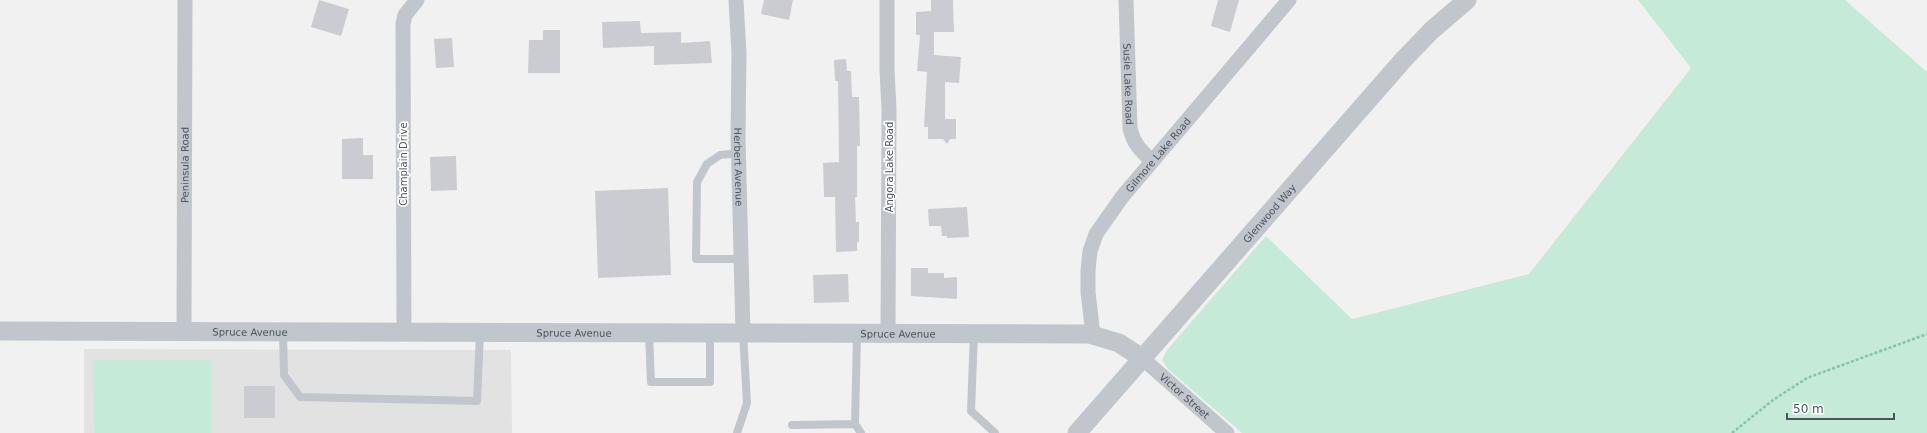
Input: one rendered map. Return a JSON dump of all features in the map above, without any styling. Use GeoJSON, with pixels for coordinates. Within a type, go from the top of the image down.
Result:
{"type":"FeatureCollection","features":[{"type":"Feature","properties":{"kind":"street","name":"Peninsula Road"},"geometry":{"type":"LineString","coordinates":[[184,331],[185,0]]}},
{"type":"Feature","properties":{"kind":"street","name":"Champlain Drive"},"geometry":{"type":"LineString","coordinates":[[404,332],[403,24],[406,15],[417,0]]}},
{"type":"Feature","properties":{"kind":"street","name":"Herbert Avenue"},"geometry":{"type":"LineString","coordinates":[[736,0],[739,53],[739,152],[743,333]]}},
{"type":"Feature","properties":{"kind":"street","name":"Angora Lake Road"},"geometry":{"type":"LineString","coordinates":[[887,0],[887,70],[889,109],[888,334]]}},
{"type":"Feature","properties":{"kind":"street","name":"Susie Lake Road"},"geometry":{"type":"LineString","coordinates":[[1126,0],[1130,128],[1132,139],[1138,148],[1152,161]]}},
{"type":"Feature","properties":{"kind":"street","name":"Gilmore Lake Road"},"geometry":{"type":"LineString","coordinates":[[1094,335],[1088,292],[1090,251],[1096,234],[1107,216],[1152,161],[1289,0]]}},
{"type":"Feature","properties":{"kind":"street","name":"Glenwood Way"},"geometry":{"type":"LineString","coordinates":[[1077,433],[1404,59],[1432,30],[1467,0]]}},
{"type":"Feature","properties":{"kind":"street","name":"Spruce Avenue"},"geometry":{"type":"LineString","coordinates":[[0,331],[1094,335],[1119,342],[1142,358]]}},
{"type":"Feature","properties":{"kind":"street","name":"Victor Street"},"geometry":{"type":"LineString","coordinates":[[1142,358],[1227,433]]}},
{"type":"Feature","properties":{"kind":"lane"},"geometry":{"type":"LineString","coordinates":[[739,152],[720,155],[707,164],[697,182],[696,259],[741,258]]}},
{"type":"Feature","properties":{"kind":"lane"},"geometry":{"type":"LineString","coordinates":[[283,331],[284,375],[300,397],[477,401],[480,332]]}},
{"type":"Feature","properties":{"kind":"lane"},"geometry":{"type":"LineString","coordinates":[[649,333],[651,382],[710,382],[710,333]]}},
{"type":"Feature","properties":{"kind":"lane"},"geometry":{"type":"LineString","coordinates":[[737,433],[747,403],[743,333]]}},
{"type":"Feature","properties":{"kind":"lane"},"geometry":{"type":"LineString","coordinates":[[858,334],[855,424],[861,433]]}},
{"type":"Feature","properties":{"kind":"lane"},"geometry":{"type":"LineString","coordinates":[[974,334],[971,411],[994,433]]}},
{"type":"Feature","properties":{"kind":"lane"},"geometry":{"type":"LineString","coordinates":[[792,425],[855,424]]}},
{"type":"Feature","properties":{"kind":"path"},"geometry":{"type":"LineString","coordinates":[[1732,433],[1773,400],[1807,378],[1927,334]]}},
{"type":"Feature","properties":{"kind":"shaded area"},"geometry":{"type":"Polygon","coordinates":[[[84,349],[511,350],[512,433],[84,433],[84,349]]]}},
{"type":"Feature","properties":{"kind":"green space"},"geometry":{"type":"Polygon","coordinates":[[[1638,0],[1845,0],[1927,72],[1927,433],[1242,433],[1168,369],[1162,360],[1167,350],[1266,236],[1352,319],[1529,274],[1691,68],[1638,0]]]}},
{"type":"Feature","properties":{"kind":"green space"},"geometry":{"type":"Polygon","coordinates":[[[93,360],[211,360],[211,433],[94,433],[93,360]]]}},
{"type":"Feature","properties":{"kind":"building"},"geometry":{"type":"Polygon","coordinates":[[[319,0],[349,9],[341,36],[311,27],[319,0]]]}},
{"type":"Feature","properties":{"kind":"building"},"geometry":{"type":"Polygon","coordinates":[[[764,0],[793,0],[789,20],[761,14],[764,0]]]}},
{"type":"Feature","properties":{"kind":"building"},"geometry":{"type":"Polygon","coordinates":[[[931,0],[953,0],[954,32],[934,32],[934,55],[961,57],[959,83],[945,82],[945,119],[956,119],[956,139],[950,139],[947,144],[943,139],[928,139],[928,127],[924,127],[927,72],[917,71],[920,35],[916,35],[916,12],[931,11],[931,0]]]}},
{"type":"Feature","properties":{"kind":"building"},"geometry":{"type":"Polygon","coordinates":[[[1218,0],[1239,0],[1230,32],[1211,26],[1218,0]]]}},
{"type":"Feature","properties":{"kind":"building"},"geometry":{"type":"Polygon","coordinates":[[[640,21],[641,33],[681,32],[681,43],[710,41],[712,63],[654,65],[654,46],[603,48],[602,22],[640,21]]]}},
{"type":"Feature","properties":{"kind":"building"},"geometry":{"type":"Polygon","coordinates":[[[543,30],[560,30],[560,73],[528,73],[529,40],[543,40],[543,30]]]}},
{"type":"Feature","properties":{"kind":"building"},"geometry":{"type":"Polygon","coordinates":[[[452,38],[454,67],[436,68],[434,39],[452,38]]]}},
{"type":"Feature","properties":{"kind":"building"},"geometry":{"type":"Polygon","coordinates":[[[846,59],[847,71],[851,71],[852,97],[859,97],[860,146],[857,146],[857,197],[855,197],[856,222],[859,222],[859,242],[857,242],[857,251],[836,252],[835,197],[824,197],[823,163],[839,162],[838,81],[835,81],[834,60],[846,59]]]}},
{"type":"Feature","properties":{"kind":"building"},"geometry":{"type":"Polygon","coordinates":[[[363,138],[363,155],[373,155],[373,179],[342,179],[342,139],[363,138]]]}},
{"type":"Feature","properties":{"kind":"building"},"geometry":{"type":"Polygon","coordinates":[[[456,156],[457,190],[431,191],[430,157],[456,156]]]}},
{"type":"Feature","properties":{"kind":"building"},"geometry":{"type":"Polygon","coordinates":[[[668,188],[671,275],[598,278],[595,191],[668,188]]]}},
{"type":"Feature","properties":{"kind":"building"},"geometry":{"type":"Polygon","coordinates":[[[967,207],[969,237],[947,238],[947,236],[942,236],[941,226],[929,226],[928,209],[967,207]]]}},
{"type":"Feature","properties":{"kind":"building"},"geometry":{"type":"Polygon","coordinates":[[[911,268],[928,268],[928,273],[944,273],[944,278],[957,277],[957,299],[911,296],[911,268]]]}},
{"type":"Feature","properties":{"kind":"building"},"geometry":{"type":"Polygon","coordinates":[[[848,274],[849,302],[814,303],[813,275],[848,274]]]}},
{"type":"Feature","properties":{"kind":"building"},"geometry":{"type":"Polygon","coordinates":[[[244,386],[275,386],[275,418],[244,418],[244,386]]]}}]}
